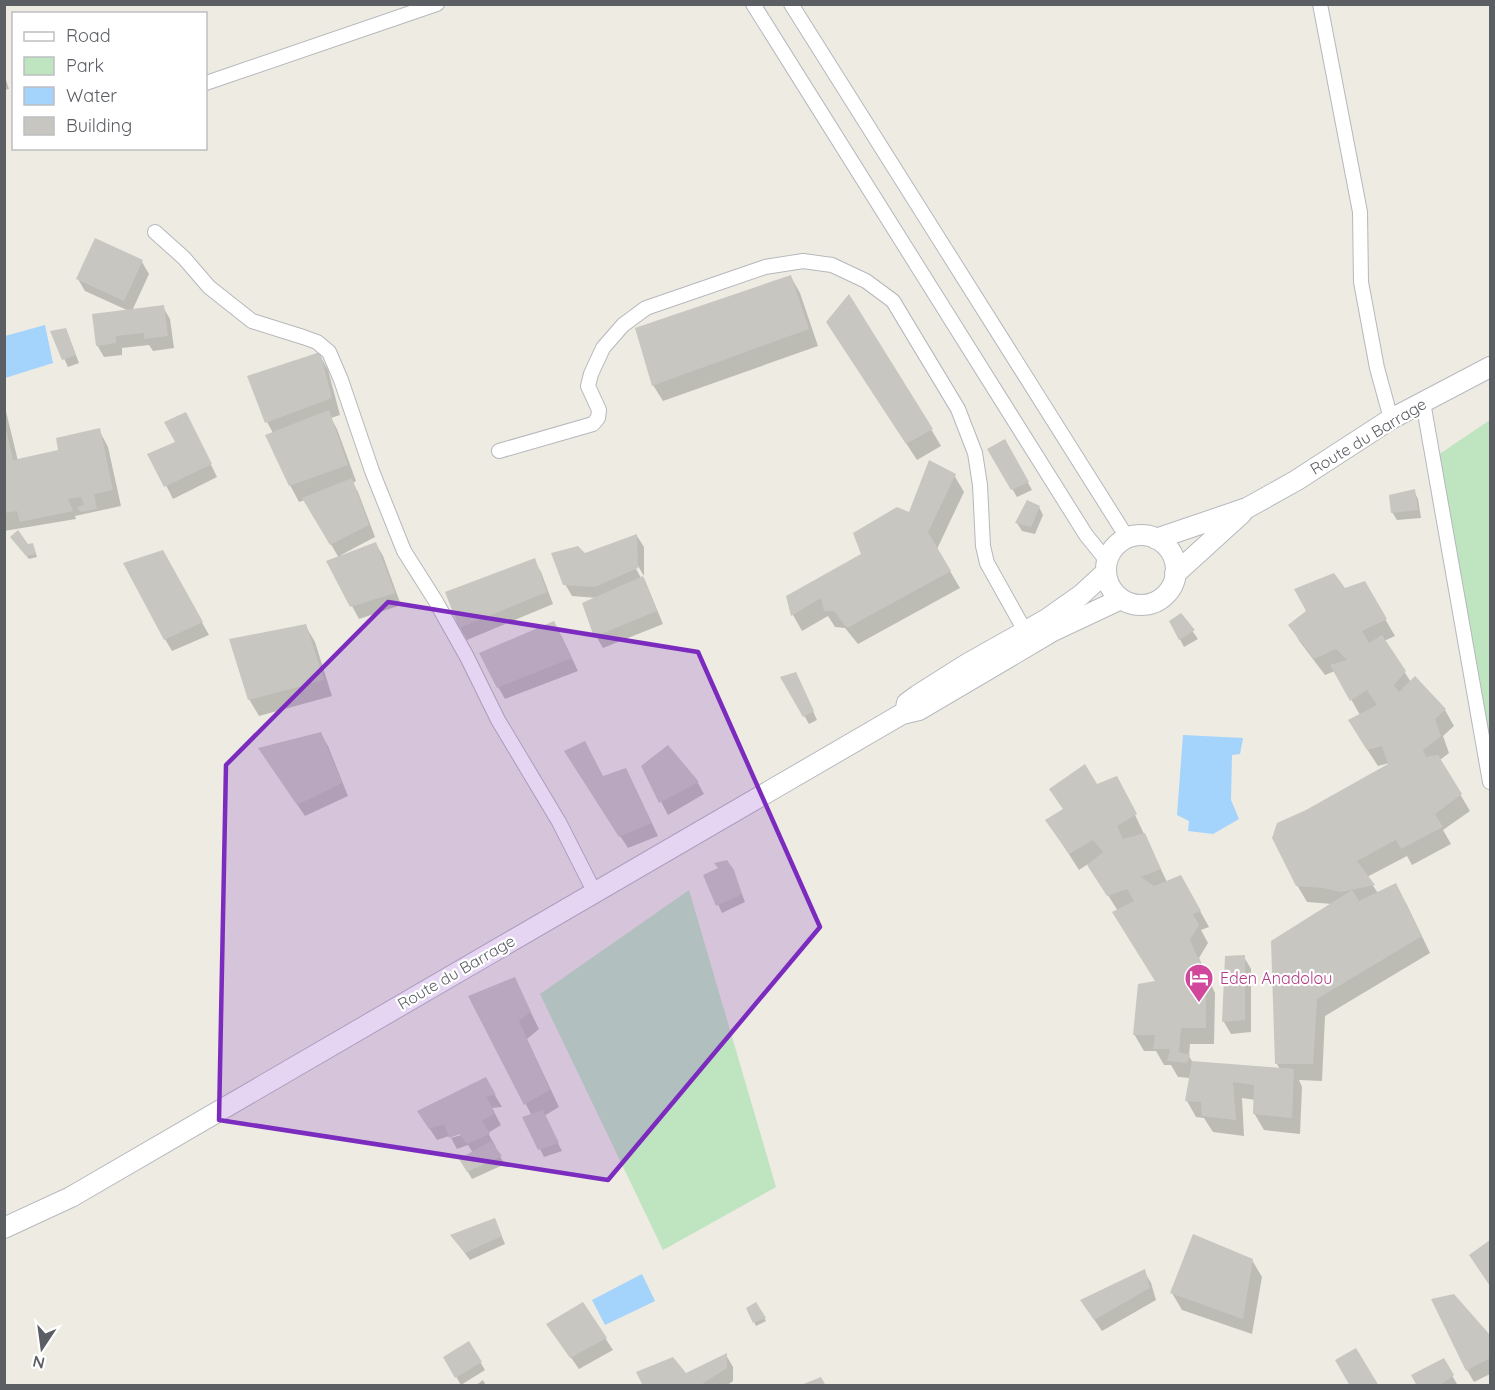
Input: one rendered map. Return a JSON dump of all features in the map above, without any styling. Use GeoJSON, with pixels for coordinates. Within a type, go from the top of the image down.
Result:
{"type":"FeatureCollection","features":[{"type":"Feature","properties":{"kind":"main road","name":"Route du Barrage"},"geometry":{"type":"LineString","coordinates":[[904,712],[907,704],[923,692],[1068,605],[1107,567],[1112,550],[1128,539],[1138,535],[1156,539],[1247,508],[1297,480],[1391,419],[1491,367]]}},
{"type":"Feature","properties":{"kind":"main road","name":"Route du Barrage"},"geometry":{"type":"LineString","coordinates":[[5,1225],[71,1197],[904,712],[919,710],[1034,641],[1120,599],[1132,604],[1144,605],[1157,602],[1167,594],[1176,574],[1247,508]]}},
{"type":"Feature","properties":{"kind":"main road"},"geometry":{"type":"LineString","coordinates":[[1156,539],[1172,553],[1176,574]]}},
{"type":"Feature","properties":{"kind":"main road"},"geometry":{"type":"LineString","coordinates":[[1107,567],[1110,587],[1120,599]]}},
{"type":"Feature","properties":{"kind":"street"},"geometry":{"type":"LineString","coordinates":[[207,83],[437,4]]}},
{"type":"Feature","properties":{"kind":"street"},"geometry":{"type":"LineString","coordinates":[[753,4],[1107,567]]}},
{"type":"Feature","properties":{"kind":"street"},"geometry":{"type":"LineString","coordinates":[[791,4],[1128,539]]}},
{"type":"Feature","properties":{"kind":"street"},"geometry":{"type":"LineString","coordinates":[[1320,4],[1360,212],[1361,282],[1377,368],[1391,419]]}},
{"type":"Feature","properties":{"kind":"street"},"geometry":{"type":"LineString","coordinates":[[155,232],[184,258],[209,287],[252,321],[317,342],[329,352],[404,551],[457,638],[498,720],[559,822],[595,893]]}},
{"type":"Feature","properties":{"kind":"street"},"geometry":{"type":"LineString","coordinates":[[499,451],[592,424],[598,418],[599,410],[588,386],[603,348],[623,325],[646,308],[765,267],[803,261],[832,264],[866,281],[894,301],[958,409],[975,453],[980,485],[983,546],[987,563],[1025,631]]}},
{"type":"Feature","properties":{"kind":"street"},"geometry":{"type":"LineString","coordinates":[[1423,402],[1491,782]]}},
{"type":"Feature","properties":{"kind":"highlighted area"},"geometry":{"type":"Polygon","coordinates":[[[388,602],[698,652],[820,927],[608,1180],[219,1120],[226,765],[388,602]]]}},
{"type":"Feature","properties":{"kind":"green space"},"geometry":{"type":"Polygon","coordinates":[[[1490,420],[1490,746],[1435,457],[1490,420]]]}},
{"type":"Feature","properties":{"kind":"green space"},"geometry":{"type":"Polygon","coordinates":[[[689,890],[776,1187],[663,1250],[540,994],[689,890]]]}},
{"type":"Feature","properties":{"kind":"water"},"geometry":{"type":"Polygon","coordinates":[[[45,325],[53,363],[5,378],[5,336],[45,325]]]}},
{"type":"Feature","properties":{"kind":"water"},"geometry":{"type":"Polygon","coordinates":[[[1183,735],[1243,738],[1240,754],[1232,755],[1231,800],[1239,819],[1213,834],[1188,831],[1189,821],[1177,815],[1183,735]]]}},
{"type":"Feature","properties":{"kind":"water"},"geometry":{"type":"Polygon","coordinates":[[[642,1274],[655,1301],[605,1325],[592,1300],[642,1274]]]}},
{"type":"Feature","properties":{"kind":"building"},"geometry":{"type":"Polygon","coordinates":[[[95,238],[143,260],[124,301],[76,279],[95,238]]]}},
{"type":"Feature","properties":{"kind":"building"},"geometry":{"type":"Polygon","coordinates":[[[791,275],[809,329],[652,386],[635,328],[791,275]]]}},
{"type":"Feature","properties":{"kind":"building"},"geometry":{"type":"Polygon","coordinates":[[[849,294],[933,429],[906,444],[826,322],[849,294]]]}},
{"type":"Feature","properties":{"kind":"building"},"geometry":{"type":"Polygon","coordinates":[[[164,305],[168,336],[144,339],[144,333],[116,336],[116,343],[96,346],[92,314],[164,305]]]}},
{"type":"Feature","properties":{"kind":"building"},"geometry":{"type":"Polygon","coordinates":[[[66,328],[76,355],[62,360],[50,331],[66,328]]]}},
{"type":"Feature","properties":{"kind":"building"},"geometry":{"type":"Polygon","coordinates":[[[320,352],[332,398],[265,423],[247,376],[320,352]]]}},
{"type":"Feature","properties":{"kind":"building"},"geometry":{"type":"Polygon","coordinates":[[[329,410],[348,465],[289,486],[265,435],[329,410]]]}},
{"type":"Feature","properties":{"kind":"building"},"geometry":{"type":"Polygon","coordinates":[[[186,412],[212,464],[164,487],[147,454],[175,442],[164,422],[186,412]]]}},
{"type":"Feature","properties":{"kind":"building"},"geometry":{"type":"Polygon","coordinates":[[[5,425],[13,460],[58,450],[56,438],[100,428],[113,490],[94,494],[97,509],[80,512],[77,507],[84,505],[81,497],[68,499],[73,511],[20,522],[17,511],[4,513],[5,425]]]}},
{"type":"Feature","properties":{"kind":"building"},"geometry":{"type":"Polygon","coordinates":[[[1005,439],[1029,482],[1011,490],[987,449],[1005,439]]]}},
{"type":"Feature","properties":{"kind":"building"},"geometry":{"type":"Polygon","coordinates":[[[929,460],[956,474],[928,532],[951,571],[847,628],[834,611],[824,611],[821,598],[791,616],[786,596],[861,554],[853,533],[897,507],[909,512],[929,460]]]}},
{"type":"Feature","properties":{"kind":"building"},"geometry":{"type":"Polygon","coordinates":[[[352,478],[369,525],[330,545],[302,498],[352,478]]]}},
{"type":"Feature","properties":{"kind":"building"},"geometry":{"type":"Polygon","coordinates":[[[1415,489],[1418,510],[1391,513],[1389,495],[1415,489]]]}},
{"type":"Feature","properties":{"kind":"building"},"geometry":{"type":"Polygon","coordinates":[[[1027,500],[1040,506],[1031,527],[1015,523],[1027,500]]]}},
{"type":"Feature","properties":{"kind":"building"},"geometry":{"type":"Polygon","coordinates":[[[18,530],[28,544],[33,543],[36,554],[26,556],[10,537],[18,530]]]}},
{"type":"Feature","properties":{"kind":"building"},"geometry":{"type":"Polygon","coordinates":[[[637,534],[638,568],[595,587],[563,585],[551,553],[578,546],[585,553],[637,534]]]}},
{"type":"Feature","properties":{"kind":"building"},"geometry":{"type":"Polygon","coordinates":[[[376,542],[395,593],[350,607],[326,561],[376,542]]]}},
{"type":"Feature","properties":{"kind":"building"},"geometry":{"type":"Polygon","coordinates":[[[163,550],[203,622],[164,640],[123,563],[163,550]]]}},
{"type":"Feature","properties":{"kind":"building"},"geometry":{"type":"Polygon","coordinates":[[[535,558],[547,592],[459,628],[445,592],[535,558]]]}},
{"type":"Feature","properties":{"kind":"building"},"geometry":{"type":"Polygon","coordinates":[[[1334,573],[1345,588],[1365,581],[1387,619],[1362,631],[1369,643],[1382,635],[1406,671],[1394,685],[1399,692],[1415,676],[1446,709],[1435,719],[1441,736],[1423,750],[1426,757],[1438,755],[1462,794],[1435,814],[1443,827],[1401,849],[1396,840],[1357,861],[1375,885],[1341,892],[1296,886],[1272,838],[1277,823],[1306,810],[1388,764],[1382,746],[1367,750],[1348,720],[1377,705],[1367,690],[1350,701],[1330,665],[1347,660],[1336,649],[1314,659],[1288,625],[1306,611],[1294,589],[1334,573]]]}},
{"type":"Feature","properties":{"kind":"building"},"geometry":{"type":"Polygon","coordinates":[[[643,576],[657,611],[594,637],[582,603],[643,576]]]}},
{"type":"Feature","properties":{"kind":"building"},"geometry":{"type":"Polygon","coordinates":[[[1181,613],[1195,630],[1179,640],[1169,621],[1181,613]]]}},
{"type":"Feature","properties":{"kind":"building"},"geometry":{"type":"Polygon","coordinates":[[[554,621],[572,658],[497,688],[479,653],[554,621]]]}},
{"type":"Feature","properties":{"kind":"building"},"geometry":{"type":"Polygon","coordinates":[[[306,624],[324,680],[248,700],[229,639],[306,624]]]}},
{"type":"Feature","properties":{"kind":"building"},"geometry":{"type":"Polygon","coordinates":[[[796,672],[814,711],[803,717],[780,677],[796,672]]]}},
{"type":"Feature","properties":{"kind":"building"},"geometry":{"type":"Polygon","coordinates":[[[321,732],[342,783],[297,805],[258,748],[321,732]]]}},
{"type":"Feature","properties":{"kind":"building"},"geometry":{"type":"Polygon","coordinates":[[[585,741],[603,776],[626,768],[652,823],[619,837],[564,751],[585,741]]]}},
{"type":"Feature","properties":{"kind":"building"},"geometry":{"type":"Polygon","coordinates":[[[668,745],[699,782],[659,803],[641,766],[668,745]]]}},
{"type":"Feature","properties":{"kind":"building"},"geometry":{"type":"Polygon","coordinates":[[[1085,764],[1097,784],[1117,776],[1137,814],[1117,826],[1123,839],[1145,833],[1161,869],[1141,877],[1154,886],[1181,875],[1201,911],[1193,914],[1199,925],[1190,940],[1206,975],[1206,1028],[1181,1028],[1179,1052],[1190,1055],[1187,1063],[1167,1061],[1170,1049],[1153,1049],[1155,1035],[1133,1035],[1138,984],[1155,981],[1112,912],[1134,901],[1127,889],[1107,896],[1087,865],[1103,852],[1093,840],[1069,854],[1045,820],[1063,809],[1049,789],[1085,764]]]}},
{"type":"Feature","properties":{"kind":"building"},"geometry":{"type":"Polygon","coordinates":[[[727,860],[734,870],[742,894],[716,906],[703,875],[718,868],[714,863],[727,860]]]}},
{"type":"Feature","properties":{"kind":"building"},"geometry":{"type":"Polygon","coordinates":[[[1396,883],[1422,936],[1317,999],[1313,1064],[1275,1064],[1271,941],[1352,890],[1359,901],[1396,883]]]}},
{"type":"Feature","properties":{"kind":"building"},"geometry":{"type":"Polygon","coordinates":[[[1245,955],[1245,1020],[1222,1022],[1225,956],[1245,955]]]}},
{"type":"Feature","properties":{"kind":"building"},"geometry":{"type":"Polygon","coordinates":[[[515,977],[531,1012],[519,1021],[550,1090],[524,1105],[468,996],[515,977]]]}},
{"type":"Feature","properties":{"kind":"building"},"geometry":{"type":"Polygon","coordinates":[[[1192,1061],[1294,1069],[1292,1118],[1253,1114],[1254,1085],[1233,1082],[1236,1120],[1202,1116],[1201,1102],[1185,1101],[1192,1061]]]}},
{"type":"Feature","properties":{"kind":"building"},"geometry":{"type":"Polygon","coordinates":[[[486,1077],[496,1095],[486,1096],[495,1113],[482,1121],[490,1134],[467,1144],[460,1134],[449,1138],[444,1124],[429,1129],[417,1111],[486,1077]]]}},
{"type":"Feature","properties":{"kind":"building"},"geometry":{"type":"Polygon","coordinates":[[[543,1110],[559,1143],[538,1150],[522,1117],[543,1110]]]}},
{"type":"Feature","properties":{"kind":"building"},"geometry":{"type":"Polygon","coordinates":[[[491,1141],[502,1156],[467,1172],[459,1159],[491,1141]]]}},
{"type":"Feature","properties":{"kind":"building"},"geometry":{"type":"Polygon","coordinates":[[[495,1218],[502,1236],[465,1253],[450,1235],[495,1218]]]}},
{"type":"Feature","properties":{"kind":"building"},"geometry":{"type":"Polygon","coordinates":[[[1193,1234],[1253,1259],[1243,1319],[1170,1293],[1193,1234]]]}},
{"type":"Feature","properties":{"kind":"building"},"geometry":{"type":"Polygon","coordinates":[[[1490,1240],[1490,1286],[1469,1255],[1490,1240]]]}},
{"type":"Feature","properties":{"kind":"building"},"geometry":{"type":"Polygon","coordinates":[[[1145,1269],[1150,1288],[1094,1320],[1080,1300],[1145,1269]]]}},
{"type":"Feature","properties":{"kind":"building"},"geometry":{"type":"Polygon","coordinates":[[[1454,1294],[1490,1335],[1490,1358],[1466,1371],[1431,1299],[1454,1294]]]}},
{"type":"Feature","properties":{"kind":"building"},"geometry":{"type":"Polygon","coordinates":[[[583,1302],[607,1338],[570,1358],[546,1324],[583,1302]]]}},
{"type":"Feature","properties":{"kind":"building"},"geometry":{"type":"Polygon","coordinates":[[[756,1302],[766,1318],[753,1323],[746,1308],[756,1302]]]}},
{"type":"Feature","properties":{"kind":"building"},"geometry":{"type":"Polygon","coordinates":[[[469,1341],[482,1362],[455,1378],[443,1357],[469,1341]]]}},
{"type":"Feature","properties":{"kind":"building"},"geometry":{"type":"Polygon","coordinates":[[[1356,1348],[1379,1386],[1350,1386],[1335,1360],[1356,1348]]]}},
{"type":"Feature","properties":{"kind":"building"},"geometry":{"type":"Polygon","coordinates":[[[727,1353],[727,1368],[699,1386],[643,1386],[636,1372],[673,1357],[686,1373],[727,1353]]]}},
{"type":"Feature","properties":{"kind":"building"},"geometry":{"type":"Polygon","coordinates":[[[1444,1358],[1454,1375],[1439,1386],[1417,1386],[1411,1375],[1444,1358]]]}},
{"type":"Feature","properties":{"kind":"building"},"geometry":{"type":"Polygon","coordinates":[[[821,1377],[826,1386],[801,1386],[801,1385],[821,1377]]]}},
{"type":"Feature","properties":{"kind":"place","name":"Eden Anadolou"},"geometry":{"type":"Point","coordinates":[1199,1004]}}]}
